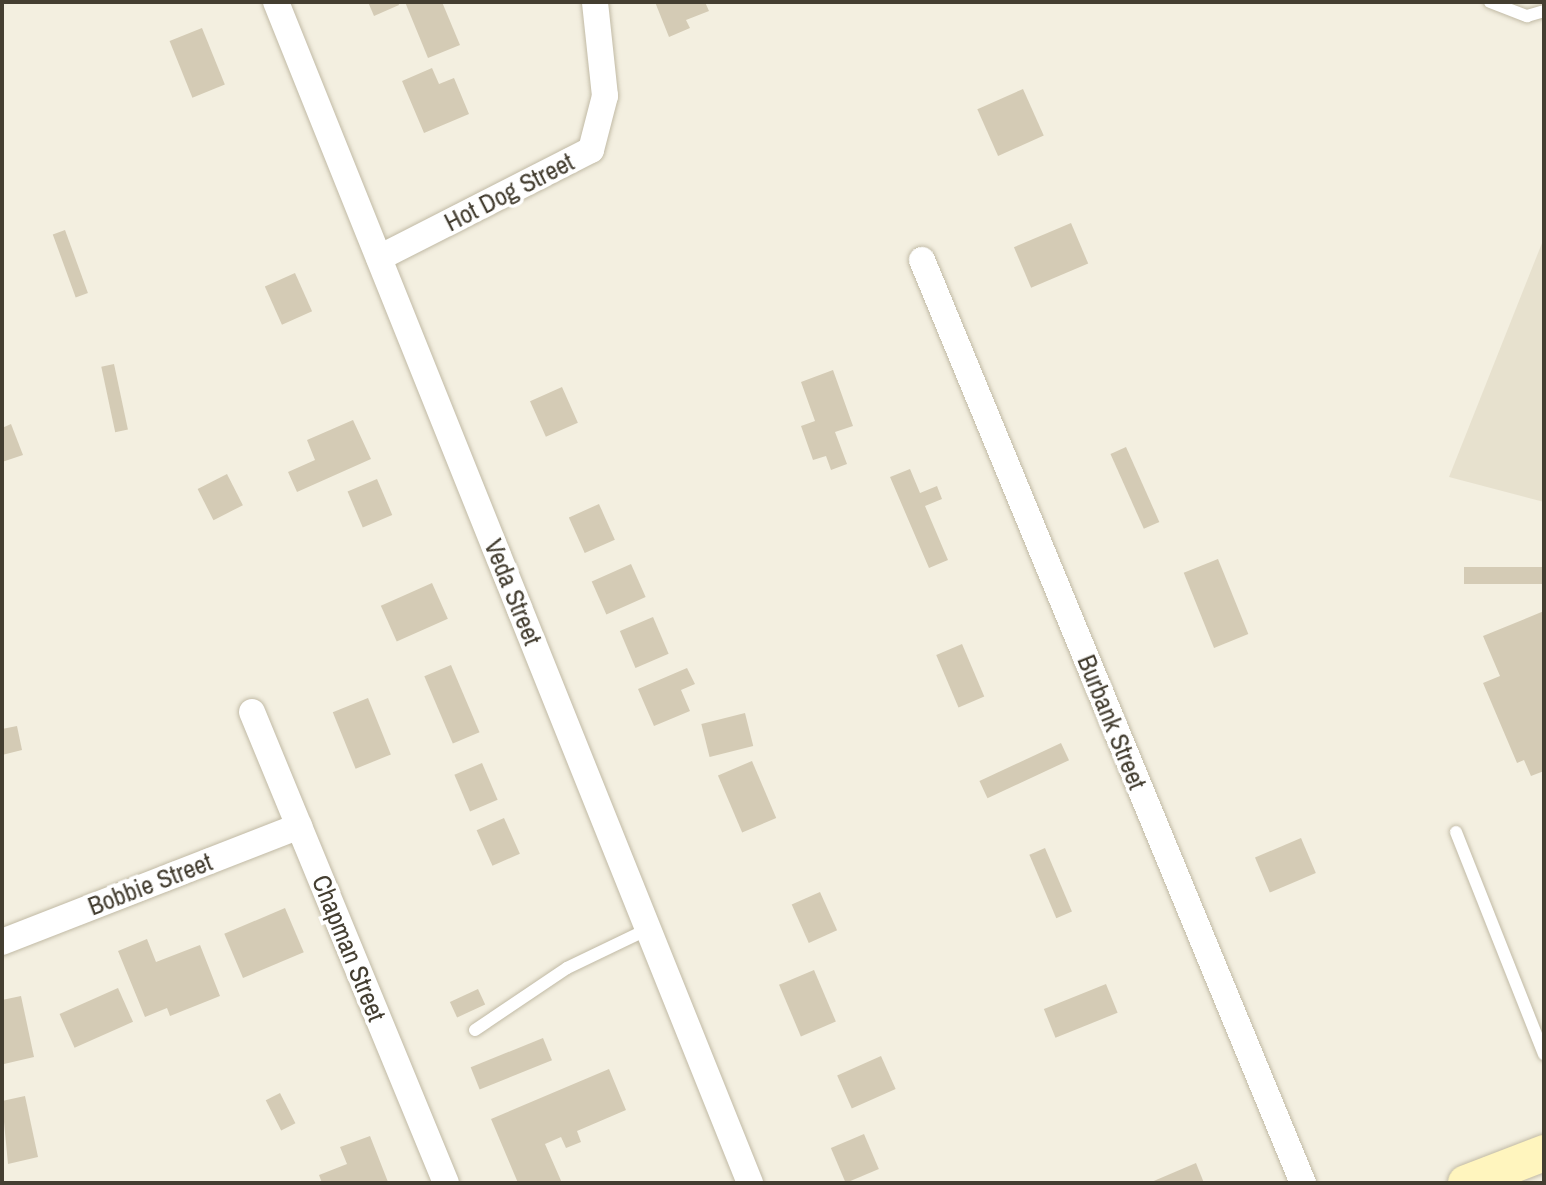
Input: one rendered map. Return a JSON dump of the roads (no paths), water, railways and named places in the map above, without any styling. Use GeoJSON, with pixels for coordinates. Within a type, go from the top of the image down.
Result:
{"type":"FeatureCollection","features":[{"type":"Feature","properties":{"kind":"main road"},"geometry":{"type":"LineString","coordinates":[[1466,1183],[1544,1153]]}},
{"type":"Feature","properties":{"kind":"street","name":"Veda Street"},"geometry":{"type":"LineString","coordinates":[[276,2],[750,1183]]}},
{"type":"Feature","properties":{"kind":"street","name":"Hot Dog Street"},"geometry":{"type":"LineString","coordinates":[[379,258],[591,150],[605,96],[595,2]]}},
{"type":"Feature","properties":{"kind":"street","name":"Burbank Street"},"geometry":{"type":"LineString","coordinates":[[922,260],[1303,1183]]}},
{"type":"Feature","properties":{"kind":"street","name":"Chapman Street"},"geometry":{"type":"LineString","coordinates":[[252,712],[446,1183]]}},
{"type":"Feature","properties":{"kind":"street","name":"Bobbie Street"},"geometry":{"type":"LineString","coordinates":[[2,942],[299,826]]}},
{"type":"Feature","properties":{"kind":"lane"},"geometry":{"type":"LineString","coordinates":[[1490,2],[1527,16],[1544,11]]}},
{"type":"Feature","properties":{"kind":"lane"},"geometry":{"type":"LineString","coordinates":[[1456,832],[1544,1054]]}},
{"type":"Feature","properties":{"kind":"lane"},"geometry":{"type":"LineString","coordinates":[[475,1030],[578,961],[648,929]]}}]}
